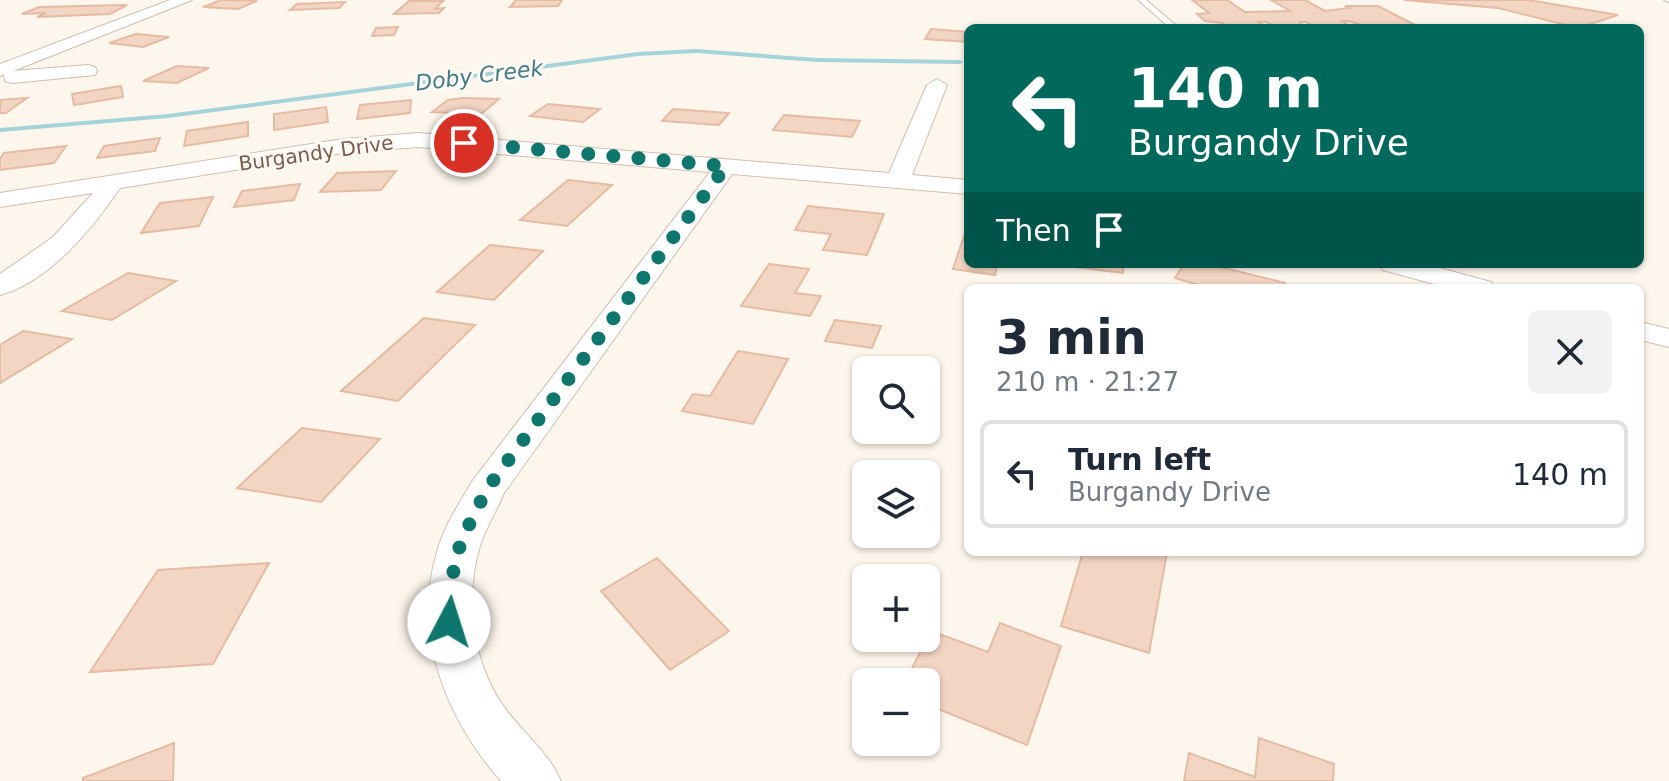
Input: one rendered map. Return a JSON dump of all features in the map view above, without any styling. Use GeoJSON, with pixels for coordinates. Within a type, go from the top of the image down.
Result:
{"type":"FeatureCollection","features":[{"type":"Feature","properties":{"kind":"street"},"geometry":{"type":"LineString","coordinates":[[0,70],[184,0]]}},
{"type":"Feature","properties":{"kind":"street"},"geometry":{"type":"LineString","coordinates":[[0,78],[88,71]]}},
{"type":"Feature","properties":{"kind":"street"},"geometry":{"type":"LineString","coordinates":[[898,181],[937,85]]}},
{"type":"Feature","properties":{"kind":"street","name":"Burgandy Drive"},"geometry":{"type":"LineString","coordinates":[[0,200],[343,146],[400,140],[435,140],[964,187]]}},
{"type":"Feature","properties":{"kind":"street"},"geometry":{"type":"LineString","coordinates":[[535,781],[484,724],[456,663],[449,622],[454,565],[462,539],[487,489],[726,166]]}},
{"type":"Feature","properties":{"kind":"street"},"geometry":{"type":"LineString","coordinates":[[0,286],[65,243],[86,221],[111,184]]}},
{"type":"Feature","properties":{"kind":"street"},"geometry":{"type":"LineString","coordinates":[[1408,268],[1466,284]]}},
{"type":"Feature","properties":{"kind":"street"},"geometry":{"type":"LineString","coordinates":[[1644,332],[1669,338]]}},
{"type":"Feature","properties":{"kind":"lane"},"geometry":{"type":"LineString","coordinates":[[1142,0],[1170,24]]}},
{"type":"Feature","properties":{"kind":"building"},"geometry":{"type":"Polygon","coordinates":[[[221,0],[257,1],[238,9],[203,7],[221,0]]]}},
{"type":"Feature","properties":{"kind":"building"},"geometry":{"type":"Polygon","coordinates":[[[516,0],[562,0],[558,6],[510,7],[516,0]]]}},
{"type":"Feature","properties":{"kind":"building"},"geometry":{"type":"Polygon","coordinates":[[[1192,0],[1227,0],[1245,12],[1290,11],[1271,0],[1305,0],[1325,11],[1349,8],[1345,6],[1378,6],[1413,24],[1342,21],[1347,24],[1224,24],[1205,21],[1197,14],[1209,13],[1192,0]]]}},
{"type":"Feature","properties":{"kind":"building"},"geometry":{"type":"Polygon","coordinates":[[[1404,0],[1528,0],[1618,15],[1590,24],[1562,24],[1498,8],[1404,0]]]}},
{"type":"Feature","properties":{"kind":"building"},"geometry":{"type":"Polygon","coordinates":[[[409,1],[443,1],[435,9],[444,8],[439,13],[394,14],[409,1]]]}},
{"type":"Feature","properties":{"kind":"building"},"geometry":{"type":"Polygon","coordinates":[[[345,2],[339,8],[290,10],[297,4],[345,2]]]}},
{"type":"Feature","properties":{"kind":"building"},"geometry":{"type":"Polygon","coordinates":[[[127,5],[110,14],[37,17],[46,13],[22,14],[39,7],[127,5]]]}},
{"type":"Feature","properties":{"kind":"building"},"geometry":{"type":"Polygon","coordinates":[[[398,27],[394,35],[372,36],[376,28],[398,27]]]}},
{"type":"Feature","properties":{"kind":"building"},"geometry":{"type":"Polygon","coordinates":[[[931,29],[964,32],[964,42],[925,39],[931,29]]]}},
{"type":"Feature","properties":{"kind":"building"},"geometry":{"type":"Polygon","coordinates":[[[136,34],[169,37],[143,47],[109,43],[136,34]]]}},
{"type":"Feature","properties":{"kind":"building"},"geometry":{"type":"Polygon","coordinates":[[[177,66],[209,68],[177,83],[143,81],[177,66]]]}},
{"type":"Feature","properties":{"kind":"building"},"geometry":{"type":"Polygon","coordinates":[[[121,86],[123,97],[74,105],[72,94],[121,86]]]}},
{"type":"Feature","properties":{"kind":"building"},"geometry":{"type":"Polygon","coordinates":[[[27,98],[6,113],[0,113],[0,100],[27,98]]]}},
{"type":"Feature","properties":{"kind":"building"},"geometry":{"type":"Polygon","coordinates":[[[499,99],[481,114],[432,112],[448,100],[499,99]]]}},
{"type":"Feature","properties":{"kind":"building"},"geometry":{"type":"Polygon","coordinates":[[[411,100],[410,113],[357,119],[360,105],[411,100]]]}},
{"type":"Feature","properties":{"kind":"building"},"geometry":{"type":"Polygon","coordinates":[[[548,104],[600,109],[583,122],[530,116],[548,104]]]}},
{"type":"Feature","properties":{"kind":"building"},"geometry":{"type":"Polygon","coordinates":[[[326,107],[328,122],[274,130],[274,114],[326,107]]]}},
{"type":"Feature","properties":{"kind":"building"},"geometry":{"type":"Polygon","coordinates":[[[673,109],[729,113],[719,125],[662,121],[673,109]]]}},
{"type":"Feature","properties":{"kind":"building"},"geometry":{"type":"Polygon","coordinates":[[[784,115],[860,121],[852,137],[773,130],[784,115]]]}},
{"type":"Feature","properties":{"kind":"building"},"geometry":{"type":"Polygon","coordinates":[[[248,122],[248,136],[184,146],[187,131],[248,122]]]}},
{"type":"Feature","properties":{"kind":"building"},"geometry":{"type":"Polygon","coordinates":[[[160,138],[155,151],[97,158],[104,146],[160,138]]]}},
{"type":"Feature","properties":{"kind":"building"},"geometry":{"type":"Polygon","coordinates":[[[66,146],[54,163],[0,170],[0,159],[4,153],[66,146]]]}},
{"type":"Feature","properties":{"kind":"building"},"geometry":{"type":"Polygon","coordinates":[[[396,171],[381,190],[320,192],[337,173],[396,171]]]}},
{"type":"Feature","properties":{"kind":"building"},"geometry":{"type":"Polygon","coordinates":[[[568,180],[612,185],[567,226],[520,220],[568,180]]]}},
{"type":"Feature","properties":{"kind":"building"},"geometry":{"type":"Polygon","coordinates":[[[300,184],[294,200],[234,207],[242,191],[300,184]]]}},
{"type":"Feature","properties":{"kind":"building"},"geometry":{"type":"Polygon","coordinates":[[[213,197],[199,226],[141,233],[160,203],[213,197]]]}},
{"type":"Feature","properties":{"kind":"building"},"geometry":{"type":"Polygon","coordinates":[[[808,206],[884,214],[867,255],[823,250],[831,234],[795,230],[808,206]]]}},
{"type":"Feature","properties":{"kind":"building"},"geometry":{"type":"Polygon","coordinates":[[[964,236],[964,268],[996,268],[995,275],[953,269],[964,236]]]}},
{"type":"Feature","properties":{"kind":"building"},"geometry":{"type":"Polygon","coordinates":[[[490,245],[543,251],[494,300],[437,292],[490,245]]]}},
{"type":"Feature","properties":{"kind":"building"},"geometry":{"type":"Polygon","coordinates":[[[769,264],[809,269],[795,293],[821,296],[810,316],[741,306],[769,264]]]}},
{"type":"Feature","properties":{"kind":"building"},"geometry":{"type":"Polygon","coordinates":[[[1083,268],[1124,268],[1123,273],[1083,268]]]}},
{"type":"Feature","properties":{"kind":"building"},"geometry":{"type":"Polygon","coordinates":[[[1181,268],[1224,268],[1285,283],[1195,284],[1175,278],[1181,268]]]}},
{"type":"Feature","properties":{"kind":"building"},"geometry":{"type":"Polygon","coordinates":[[[128,273],[176,281],[112,320],[62,311],[128,273]]]}},
{"type":"Feature","properties":{"kind":"building"},"geometry":{"type":"Polygon","coordinates":[[[424,318],[475,325],[398,401],[341,391],[424,318]]]}},
{"type":"Feature","properties":{"kind":"building"},"geometry":{"type":"Polygon","coordinates":[[[835,320],[881,326],[872,348],[825,341],[835,320]]]}},
{"type":"Feature","properties":{"kind":"building"},"geometry":{"type":"Polygon","coordinates":[[[23,331],[72,339],[0,383],[0,345],[23,331]]]}},
{"type":"Feature","properties":{"kind":"building"},"geometry":{"type":"Polygon","coordinates":[[[738,351],[788,359],[753,424],[682,411],[693,394],[710,396],[738,351]]]}},
{"type":"Feature","properties":{"kind":"building"},"geometry":{"type":"Polygon","coordinates":[[[302,428],[380,439],[321,502],[237,488],[302,428]]]}},
{"type":"Feature","properties":{"kind":"building"},"geometry":{"type":"Polygon","coordinates":[[[1082,556],[1166,556],[1149,653],[1061,626],[1082,556]]]}},
{"type":"Feature","properties":{"kind":"building"},"geometry":{"type":"Polygon","coordinates":[[[657,558],[729,631],[670,670],[601,591],[657,558]]]}},
{"type":"Feature","properties":{"kind":"building"},"geometry":{"type":"Polygon","coordinates":[[[269,563],[213,664],[90,672],[158,570],[269,563]]]}},
{"type":"Feature","properties":{"kind":"building"},"geometry":{"type":"Polygon","coordinates":[[[1000,623],[1061,646],[1027,745],[940,710],[940,668],[912,668],[920,652],[940,652],[940,634],[988,652],[1000,623]]]}},
{"type":"Feature","properties":{"kind":"building"},"geometry":{"type":"Polygon","coordinates":[[[1259,738],[1334,764],[1333,781],[1184,781],[1189,753],[1255,777],[1259,738]]]}},
{"type":"Feature","properties":{"kind":"building"},"geometry":{"type":"Polygon","coordinates":[[[174,743],[173,781],[83,781],[83,778],[174,743]]]}},
{"type":"Feature","properties":{"kind":"waterway","name":"Doby Creek"},"geometry":{"type":"LineString","coordinates":[[0,130],[168,116],[638,54],[697,51],[817,60],[960,62]]}},
{"type":"Feature","properties":{"kind":"route"},"geometry":{"type":"LineString","coordinates":[[449,622],[454,565],[462,539],[487,489],[726,166],[464,143]]}}]}
